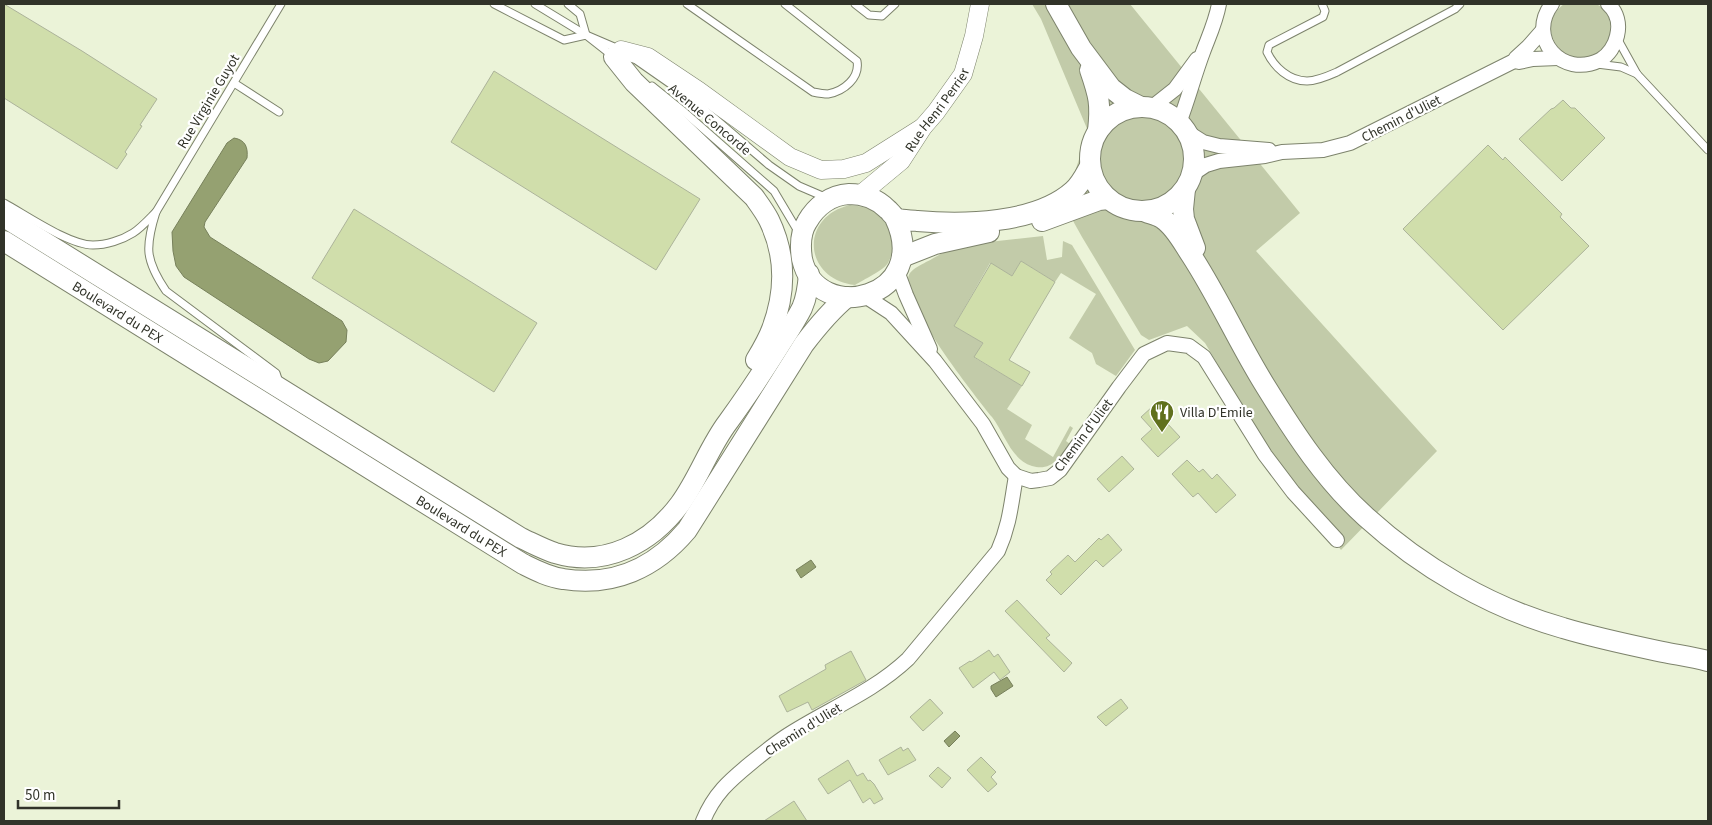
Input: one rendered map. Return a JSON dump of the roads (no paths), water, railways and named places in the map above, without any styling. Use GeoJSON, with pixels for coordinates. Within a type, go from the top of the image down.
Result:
{"type":"FeatureCollection","features":[{"type":"Feature","properties":{"kind":"main road"},"geometry":{"type":"LineString","coordinates":[[1056,4],[1081,48],[1111,88],[1125,99],[1146,108],[1168,114],[1182,127],[1191,144],[1194,160],[1183,209],[1184,219],[1203,274]]}},
{"type":"Feature","properties":{"kind":"main road"},"geometry":{"type":"LineString","coordinates":[[1081,48],[1098,93],[1100,111],[1098,131]]}},
{"type":"Feature","properties":{"kind":"main road"},"geometry":{"type":"LineString","coordinates":[[618,53],[634,82],[754,197],[769,218],[781,251],[783,272],[779,301],[772,329],[726,425]]}},
{"type":"Feature","properties":{"kind":"main road"},"geometry":{"type":"LineString","coordinates":[[1146,108],[1129,109],[1117,113],[1106,121],[1098,131],[1090,154],[1090,166],[1099,190],[1120,207],[1132,211],[1146,212],[1162,218],[1180,238],[1203,274],[1265,386],[1312,457],[1366,516],[1393,540],[1449,578],[1485,598],[1522,615],[1563,628],[1708,661]]}},
{"type":"Feature","properties":{"kind":"main road"},"geometry":{"type":"LineString","coordinates":[[896,218],[940,223],[965,223],[1012,217],[1038,211],[1073,191],[1084,179],[1090,166]]}},
{"type":"Feature","properties":{"kind":"main road"},"geometry":{"type":"LineString","coordinates":[[1146,212],[1160,208],[1174,200],[1188,182]]}},
{"type":"Feature","properties":{"kind":"main road"},"geometry":{"type":"LineString","coordinates":[[860,195],[880,203],[896,218],[904,244],[900,264],[884,287],[856,297],[826,290],[816,283],[803,263],[801,238],[811,215],[819,206],[839,196],[860,195]]}},
{"type":"Feature","properties":{"kind":"main road"},"geometry":{"type":"LineString","coordinates":[[900,264],[935,244],[1038,222],[1099,200],[1108,199]]}},
{"type":"Feature","properties":{"kind":"main road","name":"Boulevard du PEX"},"geometry":{"type":"LineString","coordinates":[[4,217],[520,538],[556,553],[575,557],[605,555],[624,550],[651,535],[665,523],[681,503],[726,425],[758,381],[799,313],[807,289],[809,274]]}},
{"type":"Feature","properties":{"kind":"main road","name":"Boulevard du PEX"},"geometry":{"type":"LineString","coordinates":[[4,241],[523,564],[542,574],[562,579],[582,580],[622,575],[643,567],[662,556],[674,546],[687,530],[804,344],[821,322],[838,305],[856,297]]}},
{"type":"Feature","properties":{"kind":"street","name":"Rue Henri Perrier"},"geometry":{"type":"LineString","coordinates":[[860,195],[902,160],[923,127],[963,74],[974,36],[980,4]]}},
{"type":"Feature","properties":{"kind":"street"},"geometry":{"type":"LineString","coordinates":[[1182,127],[1202,53],[1216,19],[1219,4]]}},
{"type":"Feature","properties":{"kind":"street"},"geometry":{"type":"LineString","coordinates":[[1550,5],[1544,20],[1543,30],[1546,43],[1558,58]]}},
{"type":"Feature","properties":{"kind":"street"},"geometry":{"type":"LineString","coordinates":[[1592,64],[1603,58],[1611,50],[1617,38],[1618,28],[1613,6]]}},
{"type":"Feature","properties":{"kind":"street","name":"Chemin d'Uliet"},"geometry":{"type":"LineString","coordinates":[[1514,62],[1543,30]]}},
{"type":"Feature","properties":{"kind":"street"},"geometry":{"type":"LineString","coordinates":[[618,53],[648,57],[707,96],[790,157],[821,170],[844,169],[866,163],[923,127]]}},
{"type":"Feature","properties":{"kind":"street"},"geometry":{"type":"LineString","coordinates":[[1146,108],[1175,89],[1202,53]]}},
{"type":"Feature","properties":{"kind":"street","name":"Chemin d'Uliet"},"geometry":{"type":"LineString","coordinates":[[1188,182],[1206,165],[1219,161],[1265,156],[1282,152],[1323,150],[1350,143],[1514,62],[1533,58],[1558,58],[1567,63],[1580,66],[1592,64]]}},
{"type":"Feature","properties":{"kind":"street","name":"Chemin d'Uliet"},"geometry":{"type":"LineString","coordinates":[[1182,127],[1203,142],[1219,146],[1282,152]]}},
{"type":"Feature","properties":{"kind":"street"},"geometry":{"type":"LineString","coordinates":[[900,264],[909,302],[936,361]]}},
{"type":"Feature","properties":{"kind":"street"},"geometry":{"type":"LineString","coordinates":[[856,297],[891,313],[936,361],[983,424],[1008,468],[1016,476]]}},
{"type":"Feature","properties":{"kind":"street","name":"Chemin d'Uliet"},"geometry":{"type":"LineString","coordinates":[[703,821],[714,799],[726,784],[757,758],[785,738],[891,674],[908,659],[998,551],[1006,534],[1016,476],[1039,480],[1050,478],[1060,470],[1118,387],[1144,354],[1167,343],[1189,346],[1204,357],[1265,455],[1294,492],[1337,540]]}},
{"type":"Feature","properties":{"kind":"lane","name":"Rue Virginie Guyot"},"geometry":{"type":"LineString","coordinates":[[281,4],[156,212],[149,235],[150,262],[157,278],[166,291],[276,373],[282,390]]}},
{"type":"Feature","properties":{"kind":"lane"},"geometry":{"type":"LineString","coordinates":[[494,4],[564,40],[586,35],[580,14],[568,4]]}},
{"type":"Feature","properties":{"kind":"lane","name":"Avenue Concorde"},"geometry":{"type":"LineString","coordinates":[[535,4],[692,99],[742,143],[784,176],[799,186],[830,199]]}},
{"type":"Feature","properties":{"kind":"lane"},"geometry":{"type":"LineString","coordinates":[[687,4],[813,92],[827,94],[842,90],[854,78],[858,68],[857,61],[785,4]]}},
{"type":"Feature","properties":{"kind":"lane"},"geometry":{"type":"LineString","coordinates":[[855,4],[869,15],[882,16],[895,4]]}},
{"type":"Feature","properties":{"kind":"lane"},"geometry":{"type":"LineString","coordinates":[[1322,4],[1325,11],[1323,17],[1269,45],[1267,52],[1272,62],[1290,76],[1306,81],[1320,79],[1337,72],[1455,9],[1460,4]]}},
{"type":"Feature","properties":{"kind":"lane"},"geometry":{"type":"LineString","coordinates":[[1617,38],[1638,74],[1708,150]]}},
{"type":"Feature","properties":{"kind":"lane","name":"Avenue Concorde"},"geometry":{"type":"LineString","coordinates":[[618,53],[774,191],[801,238]]}},
{"type":"Feature","properties":{"kind":"lane"},"geometry":{"type":"LineString","coordinates":[[1592,64],[1621,67],[1638,74]]}},
{"type":"Feature","properties":{"kind":"lane"},"geometry":{"type":"LineString","coordinates":[[234,83],[279,112]]}},
{"type":"Feature","properties":{"kind":"lane","name":"Rue Virginie Guyot"},"geometry":{"type":"LineString","coordinates":[[4,203],[57,233],[72,240],[92,245],[112,242],[134,233],[156,212]]}},
{"type":"Feature","properties":{"kind":"place","name":"Villa D'Emile"},"geometry":{"type":"Point","coordinates":[1162,433]}}]}
